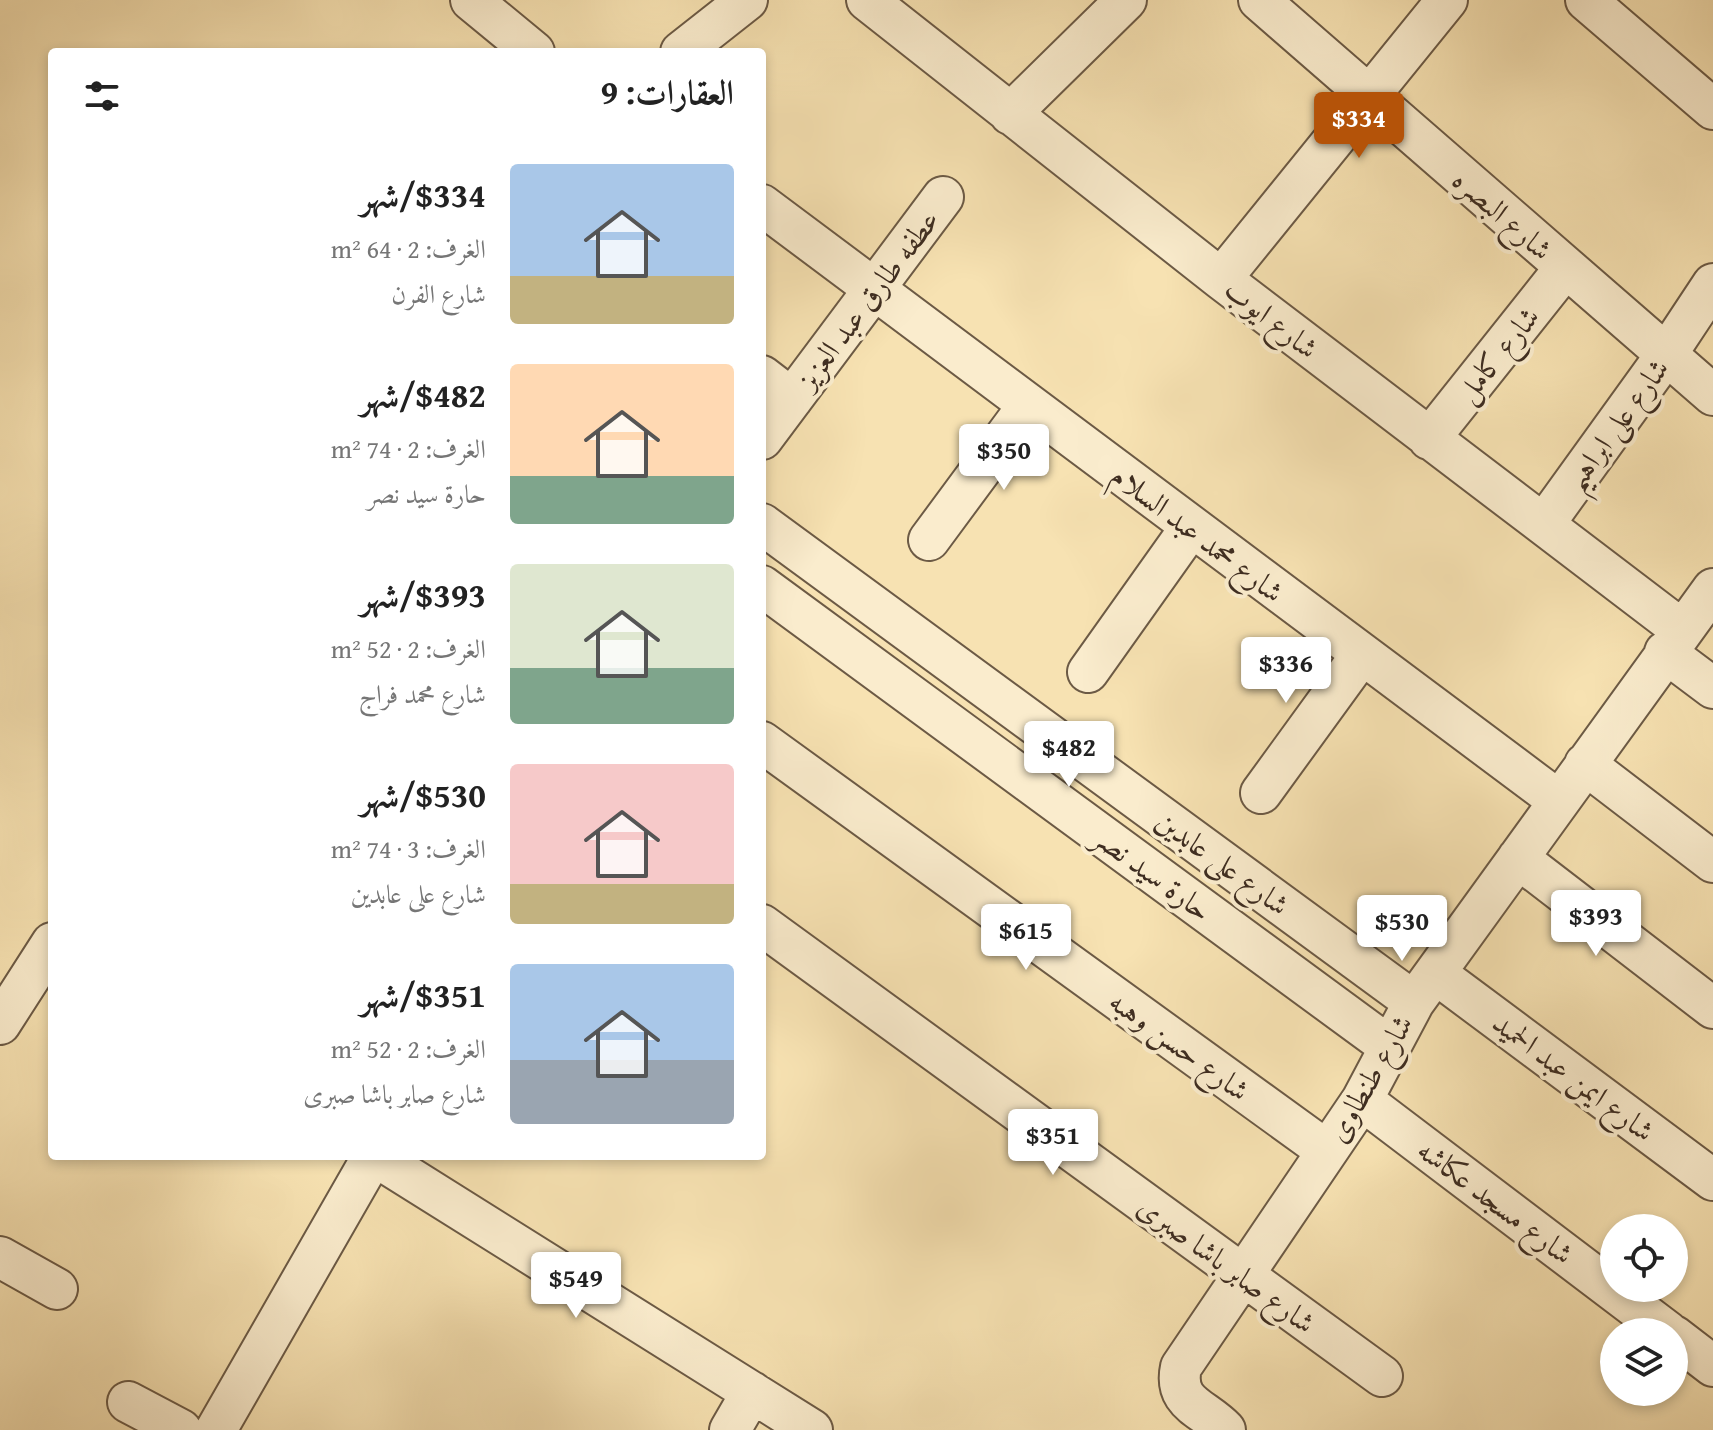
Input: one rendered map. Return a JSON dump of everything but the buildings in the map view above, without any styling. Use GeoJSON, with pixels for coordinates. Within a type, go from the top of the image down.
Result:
{"type":"FeatureCollection","features":[{"type":"Feature","properties":{"kind":"street"},"geometry":{"type":"LineString","coordinates":[[471,0],[529,48]]}},
{"type":"Feature","properties":{"kind":"street"},"geometry":{"type":"LineString","coordinates":[[686,48],[747,0]]}},
{"type":"Feature","properties":{"kind":"street","name":"شارع ايوب"},"geometry":{"type":"LineString","coordinates":[[867,0],[1221,279],[1544,524],[1674,641],[1713,688]]}},
{"type":"Feature","properties":{"kind":"street"},"geometry":{"type":"LineString","coordinates":[[1010,114],[1126,0]]}},
{"type":"Feature","properties":{"kind":"street","name":"شارع البصره"},"geometry":{"type":"LineString","coordinates":[[1259,0],[1713,395]]}},
{"type":"Feature","properties":{"kind":"street"},"geometry":{"type":"LineString","coordinates":[[1221,279],[1447,0]]}},
{"type":"Feature","properties":{"kind":"street"},"geometry":{"type":"LineString","coordinates":[[1586,0],[1713,109]]}},
{"type":"Feature","properties":{"kind":"street","name":"عطفه طارق عبد العزيز"},"geometry":{"type":"LineString","coordinates":[[766,425],[777,387],[874,289],[943,197]]}},
{"type":"Feature","properties":{"kind":"street","name":"شارع محمد عبد السلام"},"geometry":{"type":"LineString","coordinates":[[766,208],[1559,801]]}},
{"type":"Feature","properties":{"kind":"street","name":"شارع كامل"},"geometry":{"type":"LineString","coordinates":[[1429,439],[1565,268]]}},
{"type":"Feature","properties":{"kind":"street","name":"شارع على ابراهيم"},"geometry":{"type":"LineString","coordinates":[[1544,524],[1666,355],[1713,284]]}},
{"type":"Feature","properties":{"kind":"street"},"geometry":{"type":"LineString","coordinates":[[929,540],[1028,406]]}},
{"type":"Feature","properties":{"kind":"street","name":"شارع على عابدين"},"geometry":{"type":"LineString","coordinates":[[766,527],[1424,987]]}},
{"type":"Feature","properties":{"kind":"street"},"geometry":{"type":"LineString","coordinates":[[1088,672],[1191,527]]}},
{"type":"Feature","properties":{"kind":"street","name":"حارة سيد نصر"},"geometry":{"type":"LineString","coordinates":[[766,589],[1390,1047]]}},
{"type":"Feature","properties":{"kind":"street","name":"شارع طنطاوى"},"geometry":{"type":"LineString","coordinates":[[1225,1430],[1181,1394],[1178,1381],[1181,1367],[1362,1100],[1424,987],[1713,589]]}},
{"type":"Feature","properties":{"kind":"street"},"geometry":{"type":"LineString","coordinates":[[1261,793],[1362,654]]}},
{"type":"Feature","properties":{"kind":"street","name":"شارع حسن وهبه"},"geometry":{"type":"LineString","coordinates":[[766,745],[1327,1151]]}},
{"type":"Feature","properties":{"kind":"street"},"geometry":{"type":"LineString","coordinates":[[1585,764],[1713,862]]}},
{"type":"Feature","properties":{"kind":"street"},"geometry":{"type":"LineString","coordinates":[[1518,858],[1713,1008]]}},
{"type":"Feature","properties":{"kind":"street","name":"شارع صابر باشا صبرى"},"geometry":{"type":"LineString","coordinates":[[766,928],[1382,1376]]}},
{"type":"Feature","properties":{"kind":"street"},"geometry":{"type":"LineString","coordinates":[[0,1024],[27,974],[48,948]]}},
{"type":"Feature","properties":{"kind":"street","name":"شارع ايمن عبد الحميد"},"geometry":{"type":"LineString","coordinates":[[1424,987],[1713,1180]]}},
{"type":"Feature","properties":{"kind":"street","name":"شارع مسجد عكاشه"},"geometry":{"type":"LineString","coordinates":[[1362,1100],[1650,1318]]}},
{"type":"Feature","properties":{"kind":"street"},"geometry":{"type":"LineString","coordinates":[[216,1430],[372,1160]]}},
{"type":"Feature","properties":{"kind":"street"},"geometry":{"type":"LineString","coordinates":[[380,1160],[812,1430]]}},
{"type":"Feature","properties":{"kind":"street"},"geometry":{"type":"LineString","coordinates":[[0,1257],[57,1289]]}},
{"type":"Feature","properties":{"kind":"street"},"geometry":{"type":"LineString","coordinates":[[1688,1347],[1713,1366]]}},
{"type":"Feature","properties":{"kind":"street"},"geometry":{"type":"LineString","coordinates":[[730,1430],[752,1392]]}},
{"type":"Feature","properties":{"kind":"street"},"geometry":{"type":"LineString","coordinates":[[128,1402],[181,1430]]}}]}
